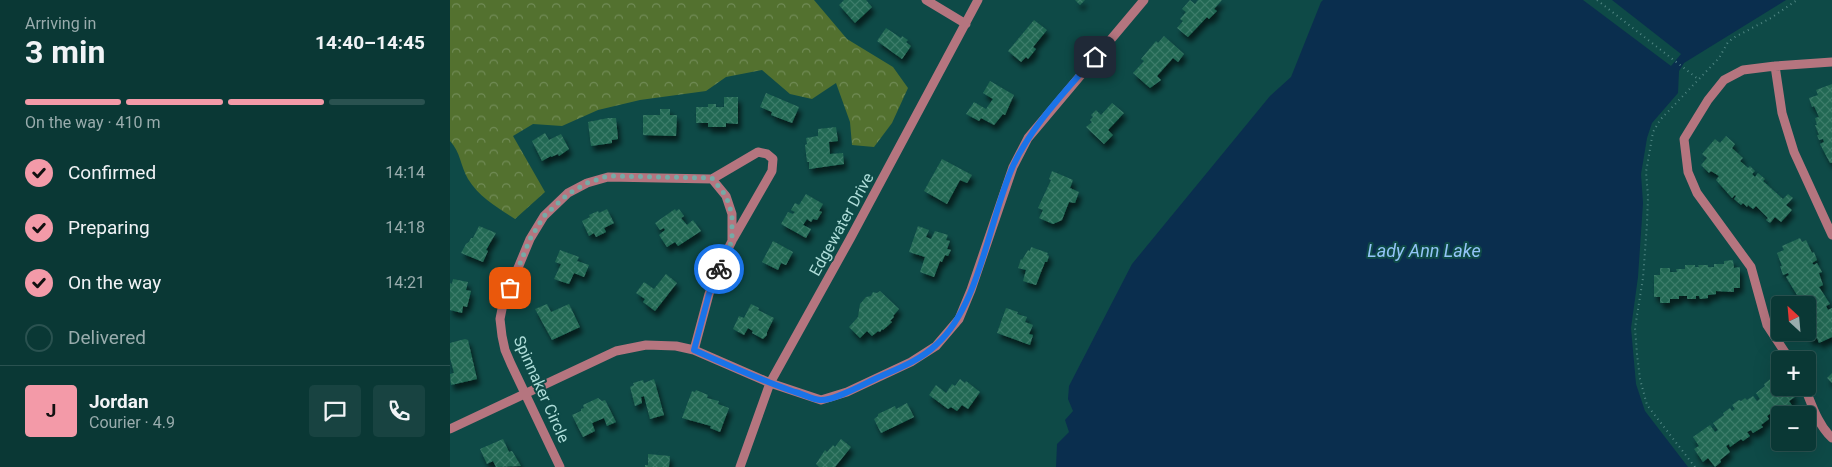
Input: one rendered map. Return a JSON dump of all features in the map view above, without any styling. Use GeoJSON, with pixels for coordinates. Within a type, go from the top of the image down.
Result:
{"type":"FeatureCollection","features":[{"type":"Feature","properties":{"kind":"street"},"geometry":{"type":"LineString","coordinates":[[926,0],[966,24]]}},
{"type":"Feature","properties":{"kind":"street","name":"Edgewater Drive"},"geometry":{"type":"LineString","coordinates":[[740,467],[770,383],[978,0]]}},
{"type":"Feature","properties":{"kind":"street"},"geometry":{"type":"LineString","coordinates":[[450,429],[616,351],[646,345],[676,346],[694,350],[770,383],[821,400],[847,392],[912,362],[936,346],[959,319],[974,282],[1010,176],[1028,138],[1144,0]]}},
{"type":"Feature","properties":{"kind":"street"},"geometry":{"type":"LineString","coordinates":[[1784,351],[1767,325],[1750,267],[1697,193],[1688,172],[1684,139],[1708,100],[1724,80],[1743,70],[1832,62]]}},
{"type":"Feature","properties":{"kind":"street"},"geometry":{"type":"LineString","coordinates":[[1775,66],[1782,113],[1794,152],[1832,235]]}},
{"type":"Feature","properties":{"kind":"street"},"geometry":{"type":"LineString","coordinates":[[694,350],[709,294],[719,267],[772,171],[772,160],[767,154],[758,152],[712,178],[726,196],[732,214],[732,241]]}},
{"type":"Feature","properties":{"kind":"street","name":"Spinnaker Circle"},"geometry":{"type":"LineString","coordinates":[[560,467],[505,350],[500,319],[503,304],[530,239],[544,216],[568,194],[587,183],[608,176],[712,178]]}},
{"type":"Feature","properties":{"kind":"street"},"geometry":{"type":"LineString","coordinates":[[1808,396],[1815,414],[1827,434],[1832,438]]}},
{"type":"Feature","properties":{"kind":"path"},"geometry":{"type":"LineString","coordinates":[[1597,0],[1698,79]]}},
{"type":"Feature","properties":{"kind":"path"},"geometry":{"type":"LineString","coordinates":[[1695,467],[1647,405],[1640,379],[1635,328],[1643,278],[1648,196],[1646,172],[1653,132],[1660,120],[1719,58],[1728,42],[1771,18],[1797,0]]}},
{"type":"Feature","properties":{"kind":"green space"},"geometry":{"type":"Polygon","coordinates":[[[450,0],[814,0],[847,39],[893,67],[908,88],[892,123],[874,147],[852,145],[850,122],[836,83],[812,99],[790,94],[762,70],[726,77],[706,91],[640,100],[598,110],[562,126],[533,124],[513,136],[545,192],[515,219],[489,202],[472,185],[450,141],[450,0]]]}},
{"type":"Feature","properties":{"kind":"water","name":"Lady Ann Lake"},"geometry":{"type":"Polygon","coordinates":[[[1323,0],[1583,0],[1671,66],[1681,54],[1612,0],[1786,0],[1684,63],[1679,71],[1678,93],[1652,123],[1647,138],[1641,174],[1643,203],[1638,277],[1631,328],[1636,384],[1645,411],[1688,467],[1056,467],[1057,444],[1069,432],[1065,420],[1073,411],[1068,399],[1069,386],[1132,264],[1270,96],[1291,77],[1323,0]]]}},
{"type":"Feature","properties":{"kind":"building"},"geometry":{"type":"Polygon","coordinates":[[[844,0],[866,0],[872,7],[855,23],[839,5],[844,0]]]}},
{"type":"Feature","properties":{"kind":"building"},"geometry":{"type":"Polygon","coordinates":[[[1075,0],[1085,0],[1080,5],[1075,0]]]}},
{"type":"Feature","properties":{"kind":"building"},"geometry":{"type":"Polygon","coordinates":[[[1190,0],[1195,4],[1198,0],[1222,0],[1214,9],[1217,11],[1209,19],[1207,17],[1188,37],[1177,28],[1183,21],[1180,19],[1186,12],[1182,9],[1190,0]]]}},
{"type":"Feature","properties":{"kind":"building"},"geometry":{"type":"Polygon","coordinates":[[[1034,20],[1047,30],[1033,47],[1036,49],[1028,59],[1026,57],[1021,62],[1008,51],[1034,20]]]}},
{"type":"Feature","properties":{"kind":"building"},"geometry":{"type":"Polygon","coordinates":[[[886,28],[901,38],[902,36],[908,40],[906,42],[911,46],[902,59],[877,41],[886,28]]]}},
{"type":"Feature","properties":{"kind":"building"},"geometry":{"type":"Polygon","coordinates":[[[1164,36],[1184,54],[1178,62],[1173,58],[1157,76],[1161,80],[1150,88],[1133,73],[1144,61],[1141,59],[1156,41],[1158,43],[1164,36]]]}},
{"type":"Feature","properties":{"kind":"building"},"geometry":{"type":"Polygon","coordinates":[[[990,81],[1014,95],[1005,115],[1003,114],[994,125],[981,118],[979,121],[966,114],[974,102],[986,109],[993,99],[983,93],[990,81]]]}},
{"type":"Feature","properties":{"kind":"building"},"geometry":{"type":"Polygon","coordinates":[[[1832,84],[1832,163],[1830,163],[1820,144],[1824,142],[1823,139],[1819,140],[1817,135],[1819,135],[1815,125],[1817,125],[1815,118],[1819,117],[1814,106],[1812,107],[1809,98],[1818,95],[1816,90],[1832,84]]]}},
{"type":"Feature","properties":{"kind":"building"},"geometry":{"type":"Polygon","coordinates":[[[766,93],[799,107],[792,123],[771,115],[772,112],[760,107],[766,93]]]}},
{"type":"Feature","properties":{"kind":"building"},"geometry":{"type":"Polygon","coordinates":[[[724,97],[738,97],[738,124],[726,123],[726,127],[708,127],[708,123],[696,123],[696,107],[708,107],[708,104],[716,104],[716,107],[724,107],[724,97]]]}},
{"type":"Feature","properties":{"kind":"building"},"geometry":{"type":"Polygon","coordinates":[[[1112,103],[1124,113],[1108,130],[1113,135],[1104,144],[1086,127],[1092,122],[1090,120],[1093,117],[1091,115],[1096,110],[1101,115],[1112,103]]]}},
{"type":"Feature","properties":{"kind":"building"},"geometry":{"type":"Polygon","coordinates":[[[660,109],[670,109],[670,115],[677,115],[676,136],[643,135],[643,115],[660,115],[660,109]]]}},
{"type":"Feature","properties":{"kind":"building"},"geometry":{"type":"Polygon","coordinates":[[[616,118],[618,139],[612,140],[612,143],[591,146],[588,122],[616,118]]]}},
{"type":"Feature","properties":{"kind":"building"},"geometry":{"type":"Polygon","coordinates":[[[836,127],[838,141],[829,142],[830,154],[843,153],[844,164],[809,169],[805,145],[807,144],[806,138],[818,136],[818,129],[836,127]]]}},
{"type":"Feature","properties":{"kind":"building"},"geometry":{"type":"Polygon","coordinates":[[[545,133],[549,140],[561,134],[569,149],[559,156],[558,154],[551,156],[542,161],[532,141],[545,133]]]}},
{"type":"Feature","properties":{"kind":"building"},"geometry":{"type":"Polygon","coordinates":[[[1726,136],[1735,144],[1732,148],[1743,158],[1740,161],[1755,171],[1752,174],[1755,177],[1758,173],[1765,179],[1763,181],[1783,199],[1788,194],[1793,198],[1786,205],[1792,210],[1781,222],[1775,217],[1770,223],[1766,220],[1768,218],[1756,206],[1753,209],[1743,203],[1741,205],[1734,199],[1735,195],[1732,198],[1716,180],[1719,176],[1711,171],[1709,173],[1701,165],[1707,158],[1702,154],[1715,139],[1720,143],[1726,136]]]}},
{"type":"Feature","properties":{"kind":"building"},"geometry":{"type":"Polygon","coordinates":[[[942,159],[972,175],[967,183],[960,180],[947,204],[924,191],[942,159]]]}},
{"type":"Feature","properties":{"kind":"building"},"geometry":{"type":"Polygon","coordinates":[[[1052,171],[1073,180],[1070,188],[1079,192],[1075,203],[1069,202],[1062,220],[1053,224],[1039,218],[1043,210],[1038,208],[1051,180],[1049,179],[1052,171]]]}},
{"type":"Feature","properties":{"kind":"building"},"geometry":{"type":"Polygon","coordinates":[[[806,194],[823,204],[819,211],[822,212],[817,220],[813,219],[811,222],[807,219],[803,225],[811,229],[806,238],[781,224],[788,212],[793,214],[795,212],[791,210],[795,203],[799,205],[806,194]]]}},
{"type":"Feature","properties":{"kind":"building"},"geometry":{"type":"Polygon","coordinates":[[[607,209],[614,223],[604,228],[606,232],[596,237],[594,233],[589,236],[582,221],[590,217],[589,215],[607,209]]]}},
{"type":"Feature","properties":{"kind":"building"},"geometry":{"type":"Polygon","coordinates":[[[675,209],[676,211],[679,209],[684,216],[681,218],[687,225],[693,220],[701,231],[678,246],[675,242],[667,247],[659,235],[665,230],[664,228],[660,230],[655,223],[675,209]]]}},
{"type":"Feature","properties":{"kind":"building"},"geometry":{"type":"Polygon","coordinates":[[[479,226],[496,233],[486,250],[488,251],[483,262],[461,253],[466,244],[473,238],[479,226]]]}},
{"type":"Feature","properties":{"kind":"building"},"geometry":{"type":"Polygon","coordinates":[[[918,226],[929,230],[926,237],[931,239],[935,231],[948,235],[946,240],[950,241],[947,249],[951,250],[948,256],[945,255],[942,262],[940,261],[934,277],[920,272],[925,257],[909,252],[918,226]]]}},
{"type":"Feature","properties":{"kind":"building"},"geometry":{"type":"Polygon","coordinates":[[[1800,238],[1802,242],[1806,240],[1812,253],[1814,252],[1817,260],[1812,263],[1814,265],[1817,263],[1822,272],[1819,273],[1823,285],[1819,287],[1830,304],[1826,306],[1828,310],[1832,308],[1832,337],[1819,343],[1816,338],[1816,296],[1795,296],[1797,295],[1786,277],[1789,275],[1788,273],[1783,275],[1780,266],[1782,266],[1777,253],[1784,250],[1782,246],[1800,238]]]}},
{"type":"Feature","properties":{"kind":"building"},"geometry":{"type":"Polygon","coordinates":[[[773,241],[793,252],[786,265],[781,263],[778,270],[762,262],[773,241]]]}},
{"type":"Feature","properties":{"kind":"building"},"geometry":{"type":"Polygon","coordinates":[[[1031,247],[1048,253],[1047,255],[1049,256],[1036,285],[1023,281],[1026,270],[1018,268],[1021,259],[1028,250],[1030,251],[1031,247]]]}},
{"type":"Feature","properties":{"kind":"building"},"geometry":{"type":"Polygon","coordinates":[[[560,250],[579,257],[577,261],[589,265],[584,277],[574,273],[569,284],[554,279],[561,264],[555,262],[560,250]]]}},
{"type":"Feature","properties":{"kind":"building"},"geometry":{"type":"Polygon","coordinates":[[[1733,260],[1734,268],[1740,267],[1740,288],[1734,288],[1734,292],[1716,291],[1716,294],[1708,295],[1708,298],[1700,299],[1699,296],[1696,296],[1696,299],[1687,299],[1687,296],[1679,296],[1679,299],[1670,299],[1670,303],[1660,303],[1660,297],[1654,297],[1654,275],[1660,275],[1660,268],[1670,268],[1670,272],[1677,272],[1676,269],[1685,269],[1685,265],[1699,267],[1698,265],[1708,265],[1708,267],[1714,267],[1714,264],[1724,264],[1724,261],[1733,260]]]}},
{"type":"Feature","properties":{"kind":"building"},"geometry":{"type":"Polygon","coordinates":[[[666,274],[677,283],[655,311],[643,302],[645,299],[636,293],[644,282],[654,289],[666,274]]]}},
{"type":"Feature","properties":{"kind":"building"},"geometry":{"type":"Polygon","coordinates":[[[453,279],[468,282],[466,290],[471,291],[467,307],[463,306],[462,313],[450,310],[450,283],[452,284],[453,279]]]}},
{"type":"Feature","properties":{"kind":"building"},"geometry":{"type":"Polygon","coordinates":[[[880,291],[899,309],[890,321],[892,322],[883,330],[878,331],[872,336],[867,331],[860,338],[849,327],[858,317],[860,304],[866,297],[871,296],[873,292],[877,293],[880,291]]]}},
{"type":"Feature","properties":{"kind":"building"},"geometry":{"type":"Polygon","coordinates":[[[547,304],[551,312],[569,304],[580,327],[552,340],[535,309],[547,304]]]}},
{"type":"Feature","properties":{"kind":"building"},"geometry":{"type":"Polygon","coordinates":[[[751,304],[774,318],[767,335],[763,339],[752,333],[753,331],[748,328],[744,335],[733,329],[739,316],[744,318],[751,304]]]}},
{"type":"Feature","properties":{"kind":"building"},"geometry":{"type":"Polygon","coordinates":[[[1006,308],[1027,317],[1025,322],[1033,325],[1029,334],[1033,335],[1030,345],[997,333],[1006,308]]]}},
{"type":"Feature","properties":{"kind":"building"},"geometry":{"type":"Polygon","coordinates":[[[468,340],[477,379],[451,385],[450,374],[454,373],[450,358],[450,343],[468,340]]]}},
{"type":"Feature","properties":{"kind":"building"},"geometry":{"type":"Polygon","coordinates":[[[1832,373],[1832,383],[1827,378],[1832,373]]]}},
{"type":"Feature","properties":{"kind":"building"},"geometry":{"type":"Polygon","coordinates":[[[654,379],[664,415],[650,419],[644,396],[641,397],[642,403],[635,406],[630,387],[634,385],[633,383],[643,380],[644,383],[654,379]]]}},
{"type":"Feature","properties":{"kind":"building"},"geometry":{"type":"Polygon","coordinates":[[[960,379],[965,383],[966,381],[980,392],[968,409],[962,405],[957,411],[951,407],[948,409],[929,395],[936,385],[946,393],[952,384],[955,386],[960,379]]]}},
{"type":"Feature","properties":{"kind":"building"},"geometry":{"type":"Polygon","coordinates":[[[1771,379],[1771,396],[1794,396],[1789,401],[1793,406],[1771,406],[1771,413],[1767,416],[1769,419],[1761,425],[1763,427],[1753,433],[1751,430],[1747,432],[1750,436],[1743,441],[1741,439],[1730,447],[1729,444],[1726,446],[1730,452],[1715,467],[1708,458],[1703,462],[1694,449],[1699,446],[1693,437],[1710,425],[1715,432],[1718,430],[1713,423],[1730,408],[1732,411],[1735,409],[1732,405],[1739,400],[1741,401],[1745,398],[1747,400],[1753,396],[1757,401],[1760,399],[1756,393],[1765,386],[1764,384],[1771,379]]]}},
{"type":"Feature","properties":{"kind":"building"},"geometry":{"type":"Polygon","coordinates":[[[696,390],[708,395],[707,398],[719,401],[718,404],[729,408],[720,432],[710,428],[711,426],[682,418],[692,391],[695,392],[696,390]]]}},
{"type":"Feature","properties":{"kind":"building"},"geometry":{"type":"Polygon","coordinates":[[[598,398],[602,401],[605,400],[616,422],[607,426],[604,418],[592,423],[595,431],[583,437],[572,415],[581,411],[584,408],[583,405],[598,398]]]}},
{"type":"Feature","properties":{"kind":"building"},"geometry":{"type":"Polygon","coordinates":[[[907,403],[914,417],[881,433],[874,419],[878,414],[895,406],[896,409],[907,403]]]}},
{"type":"Feature","properties":{"kind":"building"},"geometry":{"type":"Polygon","coordinates":[[[503,439],[509,452],[512,451],[521,466],[496,467],[493,461],[487,464],[480,449],[503,439]]]}},
{"type":"Feature","properties":{"kind":"building"},"geometry":{"type":"Polygon","coordinates":[[[841,439],[851,447],[835,467],[819,467],[816,464],[825,450],[827,452],[833,445],[835,447],[841,439]]]}},
{"type":"Feature","properties":{"kind":"building"},"geometry":{"type":"Polygon","coordinates":[[[648,454],[670,456],[669,467],[645,467],[645,465],[648,465],[648,454]]]}},
{"type":"Feature","properties":{"kind":"way so far"},"geometry":{"type":"LineString","coordinates":[[510,288],[530,239],[544,216],[568,194],[587,183],[608,176],[712,178],[726,196],[732,214],[732,241],[719,269]]}},
{"type":"Feature","properties":{"kind":"route"},"geometry":{"type":"LineString","coordinates":[[719,269],[709,294],[694,350],[770,383],[821,400],[847,392],[912,362],[936,346],[959,319],[971,290],[1008,180],[1028,138],[1095,57]]}}]}
